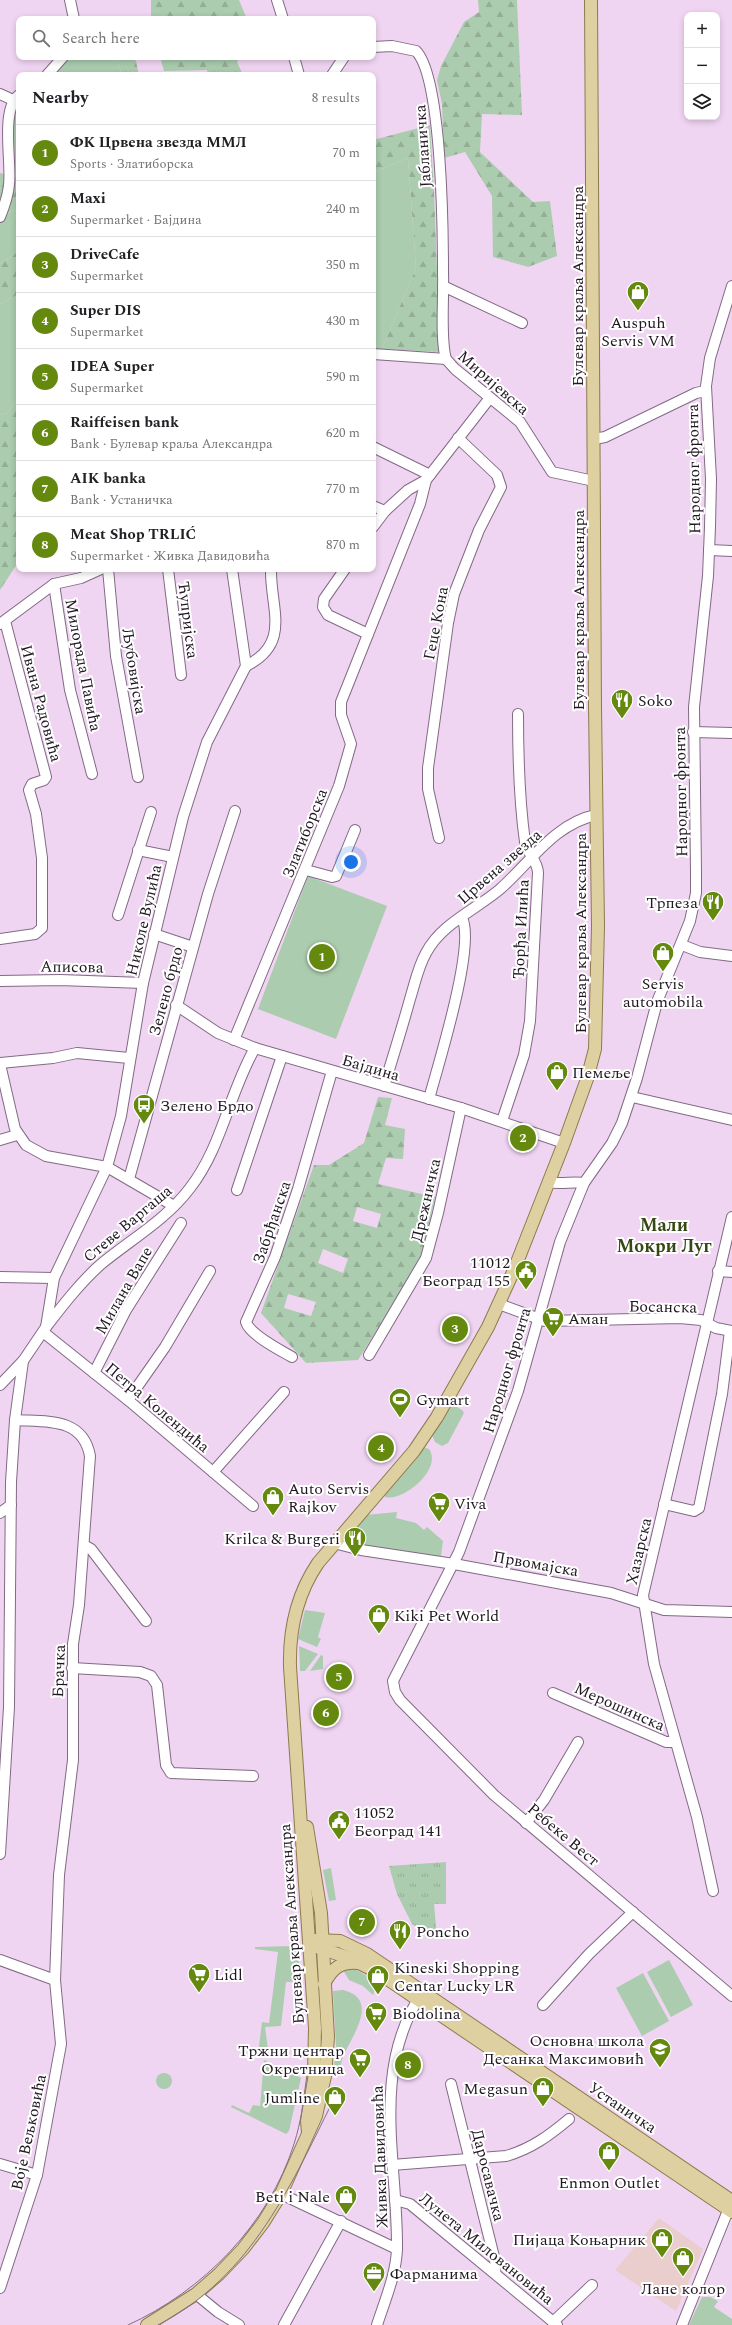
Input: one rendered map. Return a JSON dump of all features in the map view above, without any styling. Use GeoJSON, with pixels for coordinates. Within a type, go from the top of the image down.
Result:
{"type":"FeatureCollection","features":[{"type":"Feature","properties":{"kind":"main road","name":"Булевар краља Александра"},"geometry":{"type":"LineString","coordinates":[[308,2132],[307,2121],[314,2050],[309,1943],[290,1667],[291,1631],[297,1608],[309,1577],[334,1543],[390,1480],[425,1436],[463,1372],[499,1304],[564,1143],[587,1079],[596,1037],[591,0]]}},
{"type":"Feature","properties":{"kind":"main road","name":"Булевар краља Александра"},"geometry":{"type":"LineString","coordinates":[[147,2325],[196,2294],[243,2249],[260,2227],[281,2194],[297,2161],[318,2108],[328,2058],[321,1913],[314,1861],[299,1785]]}},
{"type":"Feature","properties":{"kind":"main road"},"geometry":{"type":"LineString","coordinates":[[321,1913],[327,1926],[340,1941]]}},
{"type":"Feature","properties":{"kind":"main road","name":"Устаничка"},"geometry":{"type":"LineString","coordinates":[[309,1943],[322,1944],[340,1941],[367,1954],[420,1995],[731,2206]]}},
{"type":"Feature","properties":{"kind":"main road","name":"Устаничка"},"geometry":{"type":"LineString","coordinates":[[322,1944],[362,1963],[420,1995]]}},
{"type":"Feature","properties":{"kind":"main road"},"geometry":{"type":"LineString","coordinates":[[324,1984],[331,1972],[337,1966],[348,1963],[362,1963]]}},
{"type":"Feature","properties":{"kind":"street"},"geometry":{"type":"LineString","coordinates":[[70,0],[73,16]]}},
{"type":"Feature","properties":{"kind":"street"},"geometry":{"type":"LineString","coordinates":[[277,0],[282,16]]}},
{"type":"Feature","properties":{"kind":"street","name":"Јабланичка"},"geometry":{"type":"LineString","coordinates":[[376,47],[392,46],[416,51],[427,67],[436,122],[446,359]]}},
{"type":"Feature","properties":{"kind":"street"},"geometry":{"type":"LineString","coordinates":[[50,72],[60,60]]}},
{"type":"Feature","properties":{"kind":"street"},"geometry":{"type":"LineString","coordinates":[[295,60],[298,72]]}},
{"type":"Feature","properties":{"kind":"street"},"geometry":{"type":"LineString","coordinates":[[335,72],[342,60]]}},
{"type":"Feature","properties":{"kind":"street"},"geometry":{"type":"LineString","coordinates":[[0,94],[16,98],[8,134],[9,185],[0,217]]}},
{"type":"Feature","properties":{"kind":"street"},"geometry":{"type":"LineString","coordinates":[[443,286],[522,323]]}},
{"type":"Feature","properties":{"kind":"street","name":"Народног фронта"},"geometry":{"type":"LineString","coordinates":[[454,1564],[518,1391],[560,1242],[584,1183],[612,1143],[632,1097],[656,1002],[670,968],[682,945],[690,921],[696,893],[693,732],[694,707],[705,607],[709,550],[711,480],[705,391],[710,358],[732,286]]}},
{"type":"Feature","properties":{"kind":"street","name":"Миријевска"},"geometry":{"type":"LineString","coordinates":[[376,354],[446,359],[489,399],[520,422],[552,472],[594,481]]}},
{"type":"Feature","properties":{"kind":"street"},"geometry":{"type":"LineString","coordinates":[[594,439],[605,437],[696,393],[705,391]]}},
{"type":"Feature","properties":{"kind":"street","name":"Златиборска"},"geometry":{"type":"LineString","coordinates":[[376,523],[385,511],[408,490],[428,477],[489,399]]}},
{"type":"Feature","properties":{"kind":"street","name":"Геце Кона"},"geometry":{"type":"LineString","coordinates":[[439,838],[428,789],[428,768],[448,623],[461,572],[501,487],[497,475],[458,438]]}},
{"type":"Feature","properties":{"kind":"street"},"geometry":{"type":"LineString","coordinates":[[376,449],[428,477]]}},
{"type":"Feature","properties":{"kind":"street","name":"Златиборска"},"geometry":{"type":"LineString","coordinates":[[234,1040],[328,816],[351,749],[351,740],[341,715],[341,702],[420,504],[428,477]]}},
{"type":"Feature","properties":{"kind":"street"},"geometry":{"type":"LineString","coordinates":[[376,507],[385,511]]}},
{"type":"Feature","properties":{"kind":"street"},"geometry":{"type":"LineString","coordinates":[[709,550],[732,551]]}},
{"type":"Feature","properties":{"kind":"street"},"geometry":{"type":"LineString","coordinates":[[2,623],[54,584],[82,578],[95,572]]}},
{"type":"Feature","properties":{"kind":"street","name":"Љубовијска"},"geometry":{"type":"LineString","coordinates":[[108,572],[116,656],[138,777]]}},
{"type":"Feature","properties":{"kind":"street","name":"Ћупријска"},"geometry":{"type":"LineString","coordinates":[[168,572],[181,675]]}},
{"type":"Feature","properties":{"kind":"street"},"geometry":{"type":"LineString","coordinates":[[232,572],[246,666],[267,651],[275,638],[277,624],[271,572]]}},
{"type":"Feature","properties":{"kind":"street"},"geometry":{"type":"LineString","coordinates":[[343,572],[324,599],[323,607],[328,615],[368,634]]}},
{"type":"Feature","properties":{"kind":"street","name":"Милорада Павића"},"geometry":{"type":"LineString","coordinates":[[54,584],[70,690],[92,774]]}},
{"type":"Feature","properties":{"kind":"street","name":"Ивана Радовића"},"geometry":{"type":"LineString","coordinates":[[0,940],[32,935],[42,928],[42,858],[36,814],[29,790],[32,784],[44,780],[46,777],[2,623]]}},
{"type":"Feature","properties":{"kind":"street","name":"Николе Вулића"},"geometry":{"type":"LineString","coordinates":[[44,1329],[54,1278],[107,1168],[121,1116],[129,1058],[154,934],[173,857],[207,742],[246,666]]}},
{"type":"Feature","properties":{"kind":"street","name":"Ђорђа Илића"},"geometry":{"type":"LineString","coordinates":[[502,1121],[524,1055],[530,1021],[538,872],[537,864],[526,844],[521,808],[518,761],[518,714]]}},
{"type":"Feature","properties":{"kind":"street"},"geometry":{"type":"LineString","coordinates":[[693,732],[732,733]]}},
{"type":"Feature","properties":{"kind":"street","name":"Зелено брдо"},"geometry":{"type":"LineString","coordinates":[[129,1179],[176,1005],[235,811]]}},
{"type":"Feature","properties":{"kind":"street"},"geometry":{"type":"LineString","coordinates":[[118,915],[151,812]]}},
{"type":"Feature","properties":{"kind":"street","name":"Црвена звезда"},"geometry":{"type":"LineString","coordinates":[[384,1086],[420,963],[438,934],[500,889],[532,856],[576,822],[596,815]]}},
{"type":"Feature","properties":{"kind":"street"},"geometry":{"type":"LineString","coordinates":[[306,870],[332,877],[336,876],[355,830]]}},
{"type":"Feature","properties":{"kind":"street"},"geometry":{"type":"LineString","coordinates":[[138,850],[173,857]]}},
{"type":"Feature","properties":{"kind":"street"},"geometry":{"type":"LineString","coordinates":[[429,1099],[458,989],[466,930],[462,918]]}},
{"type":"Feature","properties":{"kind":"street"},"geometry":{"type":"LineString","coordinates":[[154,934],[193,947]]}},
{"type":"Feature","properties":{"kind":"street"},"geometry":{"type":"LineString","coordinates":[[682,945],[700,952],[732,956]]}},
{"type":"Feature","properties":{"kind":"street","name":"Аписова"},"geometry":{"type":"LineString","coordinates":[[0,981],[60,980],[143,983]]}},
{"type":"Feature","properties":{"kind":"street","name":"Бајдина"},"geometry":{"type":"LineString","coordinates":[[176,1005],[213,1030],[255,1048],[461,1108],[564,1143]]}},
{"type":"Feature","properties":{"kind":"street","name":"Стеве Варгаша"},"geometry":{"type":"LineString","coordinates":[[0,1385],[23,1361],[44,1329],[88,1277],[174,1206],[190,1188],[211,1154],[230,1103],[255,1048]]}},
{"type":"Feature","properties":{"kind":"street"},"geometry":{"type":"LineString","coordinates":[[129,1058],[77,1053],[53,1058],[0,1063],[17,1135],[26,1145],[46,1156],[107,1168],[129,1179],[174,1206]]}},
{"type":"Feature","properties":{"kind":"street"},"geometry":{"type":"LineString","coordinates":[[237,1190],[282,1056]]}},
{"type":"Feature","properties":{"kind":"street","name":"Забрђанска"},"geometry":{"type":"LineString","coordinates":[[292,1357],[256,1334],[249,1328],[246,1322],[275,1257],[298,1189],[332,1071]]}},
{"type":"Feature","properties":{"kind":"street"},"geometry":{"type":"LineString","coordinates":[[632,1097],[732,1120]]}},
{"type":"Feature","properties":{"kind":"street","name":"Дрежничка"},"geometry":{"type":"LineString","coordinates":[[369,1355],[426,1258],[438,1213],[461,1108]]}},
{"type":"Feature","properties":{"kind":"street"},"geometry":{"type":"LineString","coordinates":[[0,1140],[17,1135]]}},
{"type":"Feature","properties":{"kind":"street"},"geometry":{"type":"LineString","coordinates":[[548,1182],[561,1184],[573,1182],[584,1183]]}},
{"type":"Feature","properties":{"kind":"street","name":"Хазарска"},"geometry":{"type":"LineString","coordinates":[[713,1891],[697,1817],[654,1664],[643,1592],[732,1217]]}},
{"type":"Feature","properties":{"kind":"street","name":"Милана Вапе"},"geometry":{"type":"LineString","coordinates":[[94,1373],[126,1310],[180,1223]]}},
{"type":"Feature","properties":{"kind":"street"},"geometry":{"type":"LineString","coordinates":[[128,1400],[165,1347],[210,1271]]}},
{"type":"Feature","properties":{"kind":"street"},"geometry":{"type":"LineString","coordinates":[[718,1271],[732,1272]]}},
{"type":"Feature","properties":{"kind":"street"},"geometry":{"type":"LineString","coordinates":[[0,1277],[54,1278]]}},
{"type":"Feature","properties":{"kind":"street","name":"Босанска"},"geometry":{"type":"LineString","coordinates":[[499,1304],[538,1320],[562,1322],[680,1318],[708,1323],[731,1331]]}},
{"type":"Feature","properties":{"kind":"street","name":"Петра Колендића"},"geometry":{"type":"LineString","coordinates":[[44,1329],[94,1373],[253,1506]]}},
{"type":"Feature","properties":{"kind":"street"},"geometry":{"type":"LineString","coordinates":[[664,1504],[694,1511],[699,1508],[721,1402],[731,1331]]}},
{"type":"Feature","properties":{"kind":"street"},"geometry":{"type":"LineString","coordinates":[[0,1854],[8,1714],[11,1505],[15,1420],[23,1361]]}},
{"type":"Feature","properties":{"kind":"street"},"geometry":{"type":"LineString","coordinates":[[213,1472],[284,1392]]}},
{"type":"Feature","properties":{"kind":"street","name":"Брачка"},"geometry":{"type":"LineString","coordinates":[[15,1420],[66,1425],[76,1430],[84,1438],[90,1456],[84,1545],[72,1668],[73,1760],[59,1875],[55,1980]]}},
{"type":"Feature","properties":{"kind":"street"},"geometry":{"type":"LineString","coordinates":[[0,1513],[11,1505]]}},
{"type":"Feature","properties":{"kind":"street","name":"Првомајска"},"geometry":{"type":"LineString","coordinates":[[334,1543],[361,1550],[454,1564],[611,1593],[664,1610],[732,1612]]}},
{"type":"Feature","properties":{"kind":"street"},"geometry":{"type":"LineString","coordinates":[[84,1545],[91,1549],[146,1621]]}},
{"type":"Feature","properties":{"kind":"street","name":"Ребеке Вест"},"geometry":{"type":"LineString","coordinates":[[454,1564],[393,1681],[395,1692],[400,1700],[459,1762],[526,1823],[732,1996]]}},
{"type":"Feature","properties":{"kind":"street"},"geometry":{"type":"LineString","coordinates":[[72,1668],[140,1672],[153,1678],[157,1686],[166,1765],[171,1773],[253,1776]]}},
{"type":"Feature","properties":{"kind":"street","name":"Мерошинска"},"geometry":{"type":"LineString","coordinates":[[553,1693],[666,1742],[675,1742]]}},
{"type":"Feature","properties":{"kind":"street"},"geometry":{"type":"LineString","coordinates":[[526,1823],[544,1800],[578,1742]]}},
{"type":"Feature","properties":{"kind":"street"},"geometry":{"type":"LineString","coordinates":[[543,2004],[589,1954],[633,1912]]}},
{"type":"Feature","properties":{"kind":"street"},"geometry":{"type":"LineString","coordinates":[[0,1960],[55,1980]]}},
{"type":"Feature","properties":{"kind":"street","name":"Воје Вељковића"},"geometry":{"type":"LineString","coordinates":[[0,2288],[37,2175],[61,2044],[55,1980]]}},
{"type":"Feature","properties":{"kind":"street","name":"Живка Давидовића"},"geometry":{"type":"LineString","coordinates":[[377,2325],[394,2270],[397,2249],[392,2166],[392,2066],[404,2022],[420,1995]]}},
{"type":"Feature","properties":{"kind":"street","name":"Даросавачка"},"geometry":{"type":"LineString","coordinates":[[451,2084],[496,2266],[494,2273]]}},
{"type":"Feature","properties":{"kind":"street"},"geometry":{"type":"LineString","coordinates":[[392,2166],[469,2161],[498,2158],[516,2154],[548,2137],[569,2119]]}},
{"type":"Feature","properties":{"kind":"street"},"geometry":{"type":"LineString","coordinates":[[0,2164],[37,2175]]}},
{"type":"Feature","properties":{"kind":"street"},"geometry":{"type":"LineString","coordinates":[[281,2194],[341,2221],[397,2249]]}},
{"type":"Feature","properties":{"kind":"street","name":"Лунета Миловановића"},"geometry":{"type":"LineString","coordinates":[[395,2200],[410,2204],[555,2323]]}},
{"type":"Feature","properties":{"kind":"street"},"geometry":{"type":"LineString","coordinates":[[682,2325],[731,2206]]}},
{"type":"Feature","properties":{"kind":"street"},"geometry":{"type":"LineString","coordinates":[[284,2325],[341,2221]]}},
{"type":"Feature","properties":{"kind":"street"},"geometry":{"type":"LineString","coordinates":[[555,2323],[592,2285]]}},
{"type":"Feature","properties":{"kind":"street"},"geometry":{"type":"LineString","coordinates":[[196,2294],[218,2312],[239,2325]]}},
{"type":"Feature","properties":{"kind":"shaded area","name":"Пијаца Коњарник"},"geometry":{"type":"Polygon","coordinates":[[[659,2218],[703,2249],[676,2311],[615,2270],[659,2218]]]}},
{"type":"Feature","properties":{"kind":"green space"},"geometry":{"type":"Polygon","coordinates":[[[151,0],[239,0],[246,16],[151,16],[151,0]]]}},
{"type":"Feature","properties":{"kind":"green space"},"geometry":{"type":"Polygon","coordinates":[[[478,0],[517,0],[522,115],[482,114],[480,152],[533,202],[550,201],[557,256],[528,267],[493,257],[492,196],[465,152],[444,158],[442,104],[437,80],[441,66],[464,22],[479,12],[478,0]]]}},
{"type":"Feature","properties":{"kind":"green space"},"geometry":{"type":"Polygon","coordinates":[[[67,60],[117,60],[121,72],[57,72],[67,60]]]}},
{"type":"Feature","properties":{"kind":"green space"},"geometry":{"type":"Polygon","coordinates":[[[117,60],[136,60],[138,72],[121,72],[117,60]]]}},
{"type":"Feature","properties":{"kind":"green space"},"geometry":{"type":"Polygon","coordinates":[[[161,60],[238,60],[237,62],[242,72],[207,72],[207,70],[164,71],[161,60]]]}},
{"type":"Feature","properties":{"kind":"green space"},"geometry":{"type":"Polygon","coordinates":[[[16,111],[16,179],[13,123],[16,111]]]}},
{"type":"Feature","properties":{"kind":"green space"},"geometry":{"type":"Polygon","coordinates":[[[430,125],[440,352],[382,349],[416,268],[408,158],[376,172],[376,139],[430,125]]]}},
{"type":"Feature","properties":{"kind":"green space"},"geometry":{"type":"Polygon","coordinates":[[[408,158],[416,268],[382,349],[376,349],[376,172],[408,158]]]}},
{"type":"Feature","properties":{"kind":"green space"},"geometry":{"type":"Polygon","coordinates":[[[0,173],[16,177],[16,216],[15,209],[0,218],[0,173]]]}},
{"type":"Feature","properties":{"kind":"green space"},"geometry":{"type":"Polygon","coordinates":[[[15,209],[16,253],[0,264],[0,218],[15,209]]]}},
{"type":"Feature","properties":{"kind":"green space"},"geometry":{"type":"Polygon","coordinates":[[[16,253],[16,296],[0,304],[0,264],[16,253]]]}},
{"type":"Feature","properties":{"kind":"green space"},"geometry":{"type":"Polygon","coordinates":[[[16,296],[16,402],[7,413],[0,415],[0,304],[16,296]]]}},
{"type":"Feature","properties":{"kind":"green space"},"geometry":{"type":"Polygon","coordinates":[[[16,402],[16,566],[0,590],[0,415],[7,413],[16,402]]]}},
{"type":"Feature","properties":{"kind":"green space"},"geometry":{"type":"Polygon","coordinates":[[[308,876],[387,906],[336,1039],[258,1009],[308,876]]]}},
{"type":"Feature","properties":{"kind":"green space"},"geometry":{"type":"Polygon","coordinates":[[[378,1097],[392,1098],[385,1125],[405,1129],[403,1159],[386,1158],[378,1184],[435,1197],[421,1260],[358,1360],[306,1363],[261,1313],[314,1165],[329,1165],[364,1143],[378,1097]],[[357,1207],[353,1221],[377,1228],[381,1214],[357,1207]],[[323,1249],[318,1263],[343,1273],[348,1259],[323,1249]],[[288,1294],[284,1308],[311,1316],[316,1302],[288,1294]]]}},
{"type":"Feature","properties":{"kind":"green space"},"geometry":{"type":"Polygon","coordinates":[[[452,1404],[464,1413],[448,1443],[442,1446],[435,1442],[432,1435],[452,1404]]]}},
{"type":"Feature","properties":{"kind":"green space"},"geometry":{"type":"Polygon","coordinates":[[[423,1447],[429,1449],[432,1457],[431,1466],[426,1474],[411,1489],[393,1497],[385,1497],[384,1495],[423,1447]]]}},
{"type":"Feature","properties":{"kind":"green space"},"geometry":{"type":"Polygon","coordinates":[[[397,1512],[396,1518],[416,1523],[424,1530],[427,1527],[443,1541],[441,1556],[436,1557],[363,1545],[347,1538],[365,1515],[397,1512]]]}},
{"type":"Feature","properties":{"kind":"green space"},"geometry":{"type":"Polygon","coordinates":[[[305,1610],[325,1613],[318,1637],[321,1639],[317,1647],[298,1639],[305,1610]]]}},
{"type":"Feature","properties":{"kind":"green space"},"geometry":{"type":"Polygon","coordinates":[[[299,1646],[318,1654],[305,1671],[300,1671],[299,1646]]]}},
{"type":"Feature","properties":{"kind":"green space"},"geometry":{"type":"Polygon","coordinates":[[[321,1655],[323,1656],[323,1669],[310,1671],[321,1655]]]}},
{"type":"Feature","properties":{"kind":"green space"},"geometry":{"type":"Polygon","coordinates":[[[446,1862],[446,1904],[434,1904],[437,1937],[432,1939],[412,1924],[397,1894],[389,1866],[446,1862]]]}},
{"type":"Feature","properties":{"kind":"green space"},"geometry":{"type":"Polygon","coordinates":[[[331,1868],[336,1900],[329,1901],[323,1870],[331,1868]]]}},
{"type":"Feature","properties":{"kind":"green space"},"geometry":{"type":"Polygon","coordinates":[[[292,1946],[298,1953],[303,2000],[299,2000],[299,1982],[286,1982],[281,2026],[265,2027],[269,2057],[258,2055],[262,2022],[269,2023],[278,1952],[255,1949],[255,1947],[292,1946]]]}},
{"type":"Feature","properties":{"kind":"green space"},"geometry":{"type":"Polygon","coordinates":[[[669,1960],[693,2005],[671,2017],[647,1972],[669,1960]]]}},
{"type":"Feature","properties":{"kind":"green space"},"geometry":{"type":"Polygon","coordinates":[[[353,1968],[378,1982],[373,1995],[363,1986],[349,1980],[343,1970],[353,1968]]]}},
{"type":"Feature","properties":{"kind":"green space"},"geometry":{"type":"Polygon","coordinates":[[[643,1973],[669,2021],[642,2036],[616,1988],[643,1973]]]}},
{"type":"Feature","properties":{"kind":"green space"},"geometry":{"type":"Polygon","coordinates":[[[343,1990],[354,1995],[360,2001],[362,2010],[357,2029],[343,2057],[339,2075],[333,2074],[336,2047],[333,1991],[343,1990]]]}},
{"type":"Feature","properties":{"kind":"green space"},"geometry":{"type":"Polygon","coordinates":[[[264,2060],[301,2078],[289,2131],[286,2134],[231,2107],[232,2105],[249,2113],[253,2105],[260,2106],[264,2060]]]}},
{"type":"Feature","properties":{"kind":"green space"},"geometry":{"type":"Polygon","coordinates":[[[164,2073],[171,2078],[172,2081],[167,2088],[164,2089],[157,2084],[156,2081],[161,2074],[164,2073]]]}},
{"type":"Feature","properties":{"kind":"green space"},"geometry":{"type":"Polygon","coordinates":[[[702,2297],[710,2297],[718,2301],[714,2307],[732,2319],[732,2325],[689,2325],[702,2297]]]}},
{"type":"Feature","properties":{"kind":"tram line"},"geometry":{"type":"LineString","coordinates":[[128,2325],[156,2311],[182,2294],[207,2274],[230,2252],[250,2227],[268,2201],[283,2173],[294,2144],[308,2076]]}},
{"type":"Feature","properties":{"kind":"tram line"},"geometry":{"type":"LineString","coordinates":[[158,2325],[191,2304],[220,2280],[245,2254],[285,2193],[303,2161],[337,2093]]}},
{"type":"Feature","properties":{"kind":"place","name":"Auspuh Servis VM"},"geometry":{"type":"Point","coordinates":[638,312]}},
{"type":"Feature","properties":{"kind":"place","name":"Soko"},"geometry":{"type":"Point","coordinates":[622,720]}},
{"type":"Feature","properties":{"kind":"place","name":"Трпеза"},"geometry":{"type":"Point","coordinates":[713,922]}},
{"type":"Feature","properties":{"kind":"place","name":"ФК Црвена звезда ММЛ"},"geometry":{"type":"Point","coordinates":[322,957]}},
{"type":"Feature","properties":{"kind":"place","name":"Servis automobila"},"geometry":{"type":"Point","coordinates":[663,972]}},
{"type":"Feature","properties":{"kind":"place","name":"Пемеље"},"geometry":{"type":"Point","coordinates":[557,1092]}},
{"type":"Feature","properties":{"kind":"place","name":"Зелено Брдо"},"geometry":{"type":"Point","coordinates":[144,1124]}},
{"type":"Feature","properties":{"kind":"place","name":"Maxi"},"geometry":{"type":"Point","coordinates":[523,1138]}},
{"type":"Feature","properties":{"kind":"place","name":"11012 Београд 155"},"geometry":{"type":"Point","coordinates":[526,1290]}},
{"type":"Feature","properties":{"kind":"place","name":"DriveCafe"},"geometry":{"type":"Point","coordinates":[455,1329]}},
{"type":"Feature","properties":{"kind":"place","name":"Аман"},"geometry":{"type":"Point","coordinates":[553,1338]}},
{"type":"Feature","properties":{"kind":"place","name":"Gymart"},"geometry":{"type":"Point","coordinates":[400,1418]}},
{"type":"Feature","properties":{"kind":"place","name":"Super DIS"},"geometry":{"type":"Point","coordinates":[381,1448]}},
{"type":"Feature","properties":{"kind":"place","name":"Auto Servis Rajkov"},"geometry":{"type":"Point","coordinates":[273,1516]}},
{"type":"Feature","properties":{"kind":"place","name":"Viva"},"geometry":{"type":"Point","coordinates":[439,1522]}},
{"type":"Feature","properties":{"kind":"place","name":"Krilca & Burgeri"},"geometry":{"type":"Point","coordinates":[355,1558]}},
{"type":"Feature","properties":{"kind":"place","name":"Kiki Pet World"},"geometry":{"type":"Point","coordinates":[379,1634]}},
{"type":"Feature","properties":{"kind":"place","name":"IDEA Super"},"geometry":{"type":"Point","coordinates":[339,1677]}},
{"type":"Feature","properties":{"kind":"place","name":"Raiffeisen bank"},"geometry":{"type":"Point","coordinates":[326,1713]}},
{"type":"Feature","properties":{"kind":"place","name":"11052 Београд 141"},"geometry":{"type":"Point","coordinates":[339,1840]}},
{"type":"Feature","properties":{"kind":"place","name":"AIK banka"},"geometry":{"type":"Point","coordinates":[362,1922]}},
{"type":"Feature","properties":{"kind":"place","name":"Poncho"},"geometry":{"type":"Point","coordinates":[400,1950]}},
{"type":"Feature","properties":{"kind":"place","name":"Lidl"},"geometry":{"type":"Point","coordinates":[199,1994]}},
{"type":"Feature","properties":{"kind":"place","name":"Kineski Shopping Centar Lucky LR"},"geometry":{"type":"Point","coordinates":[378,1996]}},
{"type":"Feature","properties":{"kind":"place","name":"Biodolina"},"geometry":{"type":"Point","coordinates":[376,2032]}},
{"type":"Feature","properties":{"kind":"place","name":"Meat Shop TRLIĆ"},"geometry":{"type":"Point","coordinates":[408,2065]}},
{"type":"Feature","properties":{"kind":"place","name":"Основна школа Десанка Максимовић"},"geometry":{"type":"Point","coordinates":[660,2068]}},
{"type":"Feature","properties":{"kind":"place","name":"Тржни центар Окретница"},"geometry":{"type":"Point","coordinates":[360,2078]}},
{"type":"Feature","properties":{"kind":"place","name":"Megasun"},"geometry":{"type":"Point","coordinates":[543,2108]}},
{"type":"Feature","properties":{"kind":"place","name":"Jumline"},"geometry":{"type":"Point","coordinates":[335,2116]}},
{"type":"Feature","properties":{"kind":"place","name":"Enmon Outlet"},"geometry":{"type":"Point","coordinates":[609,2172]}},
{"type":"Feature","properties":{"kind":"place","name":"Beti i Nale"},"geometry":{"type":"Point","coordinates":[346,2216]}},
{"type":"Feature","properties":{"kind":"place","name":"Пијаца Коњарник"},"geometry":{"type":"Point","coordinates":[662,2258]}},
{"type":"Feature","properties":{"kind":"place","name":"Лане колор"},"geometry":{"type":"Point","coordinates":[683,2278]}},
{"type":"Feature","properties":{"kind":"place","name":"Фарманима"},"geometry":{"type":"Point","coordinates":[374,2292]}},
{"type":"Feature","properties":{"kind":"district","name":"Мали Мокри Луг"},"geometry":{"type":"Point","coordinates":[664,1235]}}]}
